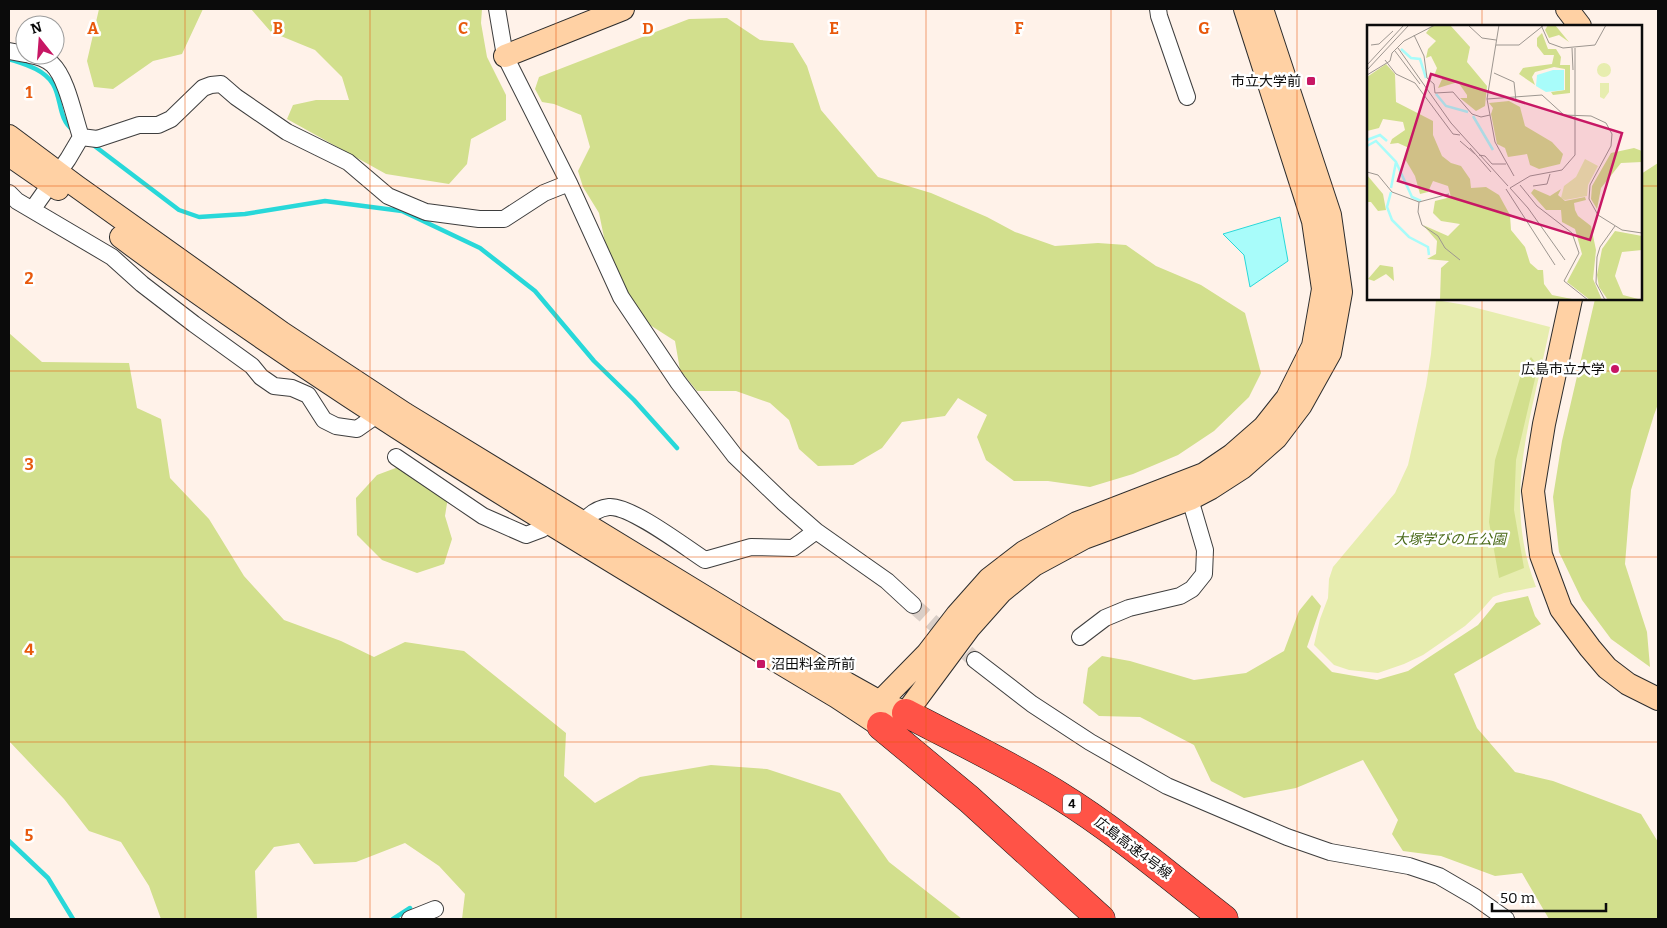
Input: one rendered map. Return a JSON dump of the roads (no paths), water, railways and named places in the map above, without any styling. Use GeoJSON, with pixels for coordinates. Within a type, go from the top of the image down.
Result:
{"type":"FeatureCollection","features":[{"type":"Feature","properties":{"kind":"highway","name":"広島高速4号線"},"geometry":{"type":"LineString","coordinates":[[906,713],[1059,795],[1101,823],[1224,919]]}},
{"type":"Feature","properties":{"kind":"highway"},"geometry":{"type":"LineString","coordinates":[[881,714],[969,799],[1101,919]]}},
{"type":"Feature","properties":{"kind":"street"},"geometry":{"type":"LineString","coordinates":[[497,9],[505,56],[570,183],[621,297],[678,382],[735,456],[784,503],[816,531],[887,581],[913,606]]}},
{"type":"Feature","properties":{"kind":"street"},"geometry":{"type":"LineString","coordinates":[[505,56],[623,9]]}},
{"type":"Feature","properties":{"kind":"street"},"geometry":{"type":"LineString","coordinates":[[1158,9],[1187,97]]}},
{"type":"Feature","properties":{"kind":"street"},"geometry":{"type":"LineString","coordinates":[[881,714],[956,616],[989,579],[1024,552],[1077,524],[1204,474],[1264,428],[1287,398],[1312,346],[1323,290],[1313,221],[1245,9]]}},
{"type":"Feature","properties":{"kind":"street"},"geometry":{"type":"LineString","coordinates":[[9,136],[54,178],[199,295],[377,415],[548,523],[837,698],[881,714],[906,713],[969,628],[1001,592],[1034,566],[1084,538],[1190,499],[1212,488],[1242,468],[1276,438],[1301,405],[1330,353],[1341,292],[1330,215],[1262,9]]}},
{"type":"Feature","properties":{"kind":"street"},"geometry":{"type":"LineString","coordinates":[[1568,9],[1579,25]]}},
{"type":"Feature","properties":{"kind":"street"},"geometry":{"type":"LineString","coordinates":[[32,210],[81,137],[64,83],[53,65]]}},
{"type":"Feature","properties":{"kind":"street"},"geometry":{"type":"LineString","coordinates":[[81,137],[97,139],[139,125],[158,125],[171,119],[203,88],[221,84],[287,132],[348,162],[388,196],[426,212],[479,219],[504,218],[544,193],[570,183]]}},
{"type":"Feature","properties":{"kind":"street"},"geometry":{"type":"LineString","coordinates":[[9,156],[54,178],[405,414],[846,683],[881,714]]}},
{"type":"Feature","properties":{"kind":"street"},"geometry":{"type":"LineString","coordinates":[[9,193],[17,201],[112,257],[142,284],[252,366],[261,378],[274,386],[292,388],[308,395],[324,420],[336,426],[357,429],[377,415]]}},
{"type":"Feature","properties":{"kind":"street"},"geometry":{"type":"LineString","coordinates":[[1571,300],[1544,424],[1533,491],[1541,555],[1561,608],[1590,648],[1607,668],[1628,684],[1658,700]]}},
{"type":"Feature","properties":{"kind":"street"},"geometry":{"type":"LineString","coordinates":[[396,456],[483,516],[526,535],[542,529],[548,523]]}},
{"type":"Feature","properties":{"kind":"street"},"geometry":{"type":"LineString","coordinates":[[1080,637],[1105,618],[1121,611],[1180,596],[1192,589],[1204,574],[1205,550],[1190,499]]}},
{"type":"Feature","properties":{"kind":"street"},"geometry":{"type":"LineString","coordinates":[[583,522],[592,512],[610,507],[633,513],[705,560],[751,547],[793,548],[816,531]]}},
{"type":"Feature","properties":{"kind":"street"},"geometry":{"type":"LineString","coordinates":[[975,660],[1032,704],[1090,742],[1167,786],[1287,837],[1330,852],[1409,866],[1439,876],[1506,919]]}},
{"type":"Feature","properties":{"kind":"street"},"geometry":{"type":"LineString","coordinates":[[410,919],[435,909]]}},
{"type":"Feature","properties":{"kind":"water"},"geometry":{"type":"Polygon","coordinates":[[[1280,217],[1288,261],[1250,287],[1244,255],[1223,234],[1280,217]]]}},
{"type":"Feature","properties":{"kind":"waterway"},"geometry":{"type":"LineString","coordinates":[[9,59],[33,68],[49,79],[56,90],[62,115],[73,130]]}},
{"type":"Feature","properties":{"kind":"waterway"},"geometry":{"type":"LineString","coordinates":[[92,144],[179,210],[199,217],[245,214],[325,201],[402,211],[480,248],[535,291],[594,361],[634,400],[677,448]]}},
{"type":"Feature","properties":{"kind":"waterway"},"geometry":{"type":"LineString","coordinates":[[9,841],[48,878],[73,919]]}},
{"type":"Feature","properties":{"kind":"waterway"},"geometry":{"type":"LineString","coordinates":[[393,919],[410,908]]}},
{"type":"Feature","properties":{"kind":"tunnel"},"geometry":{"type":"LineString","coordinates":[[913,605],[975,660]]}},
{"type":"Feature","properties":{"kind":"place","name":"市立大学前"},"geometry":{"type":"Point","coordinates":[1311,81]}},
{"type":"Feature","properties":{"kind":"place","name":"広島市立大学"},"geometry":{"type":"Point","coordinates":[1615,369]}},
{"type":"Feature","properties":{"kind":"place","name":"沼田料金所前"},"geometry":{"type":"Point","coordinates":[761,664]}},
{"type":"Feature","properties":{"kind":"park label","name":"大塚学びの丘公園"},"geometry":{"type":"Point","coordinates":[1450,539]}}]}
